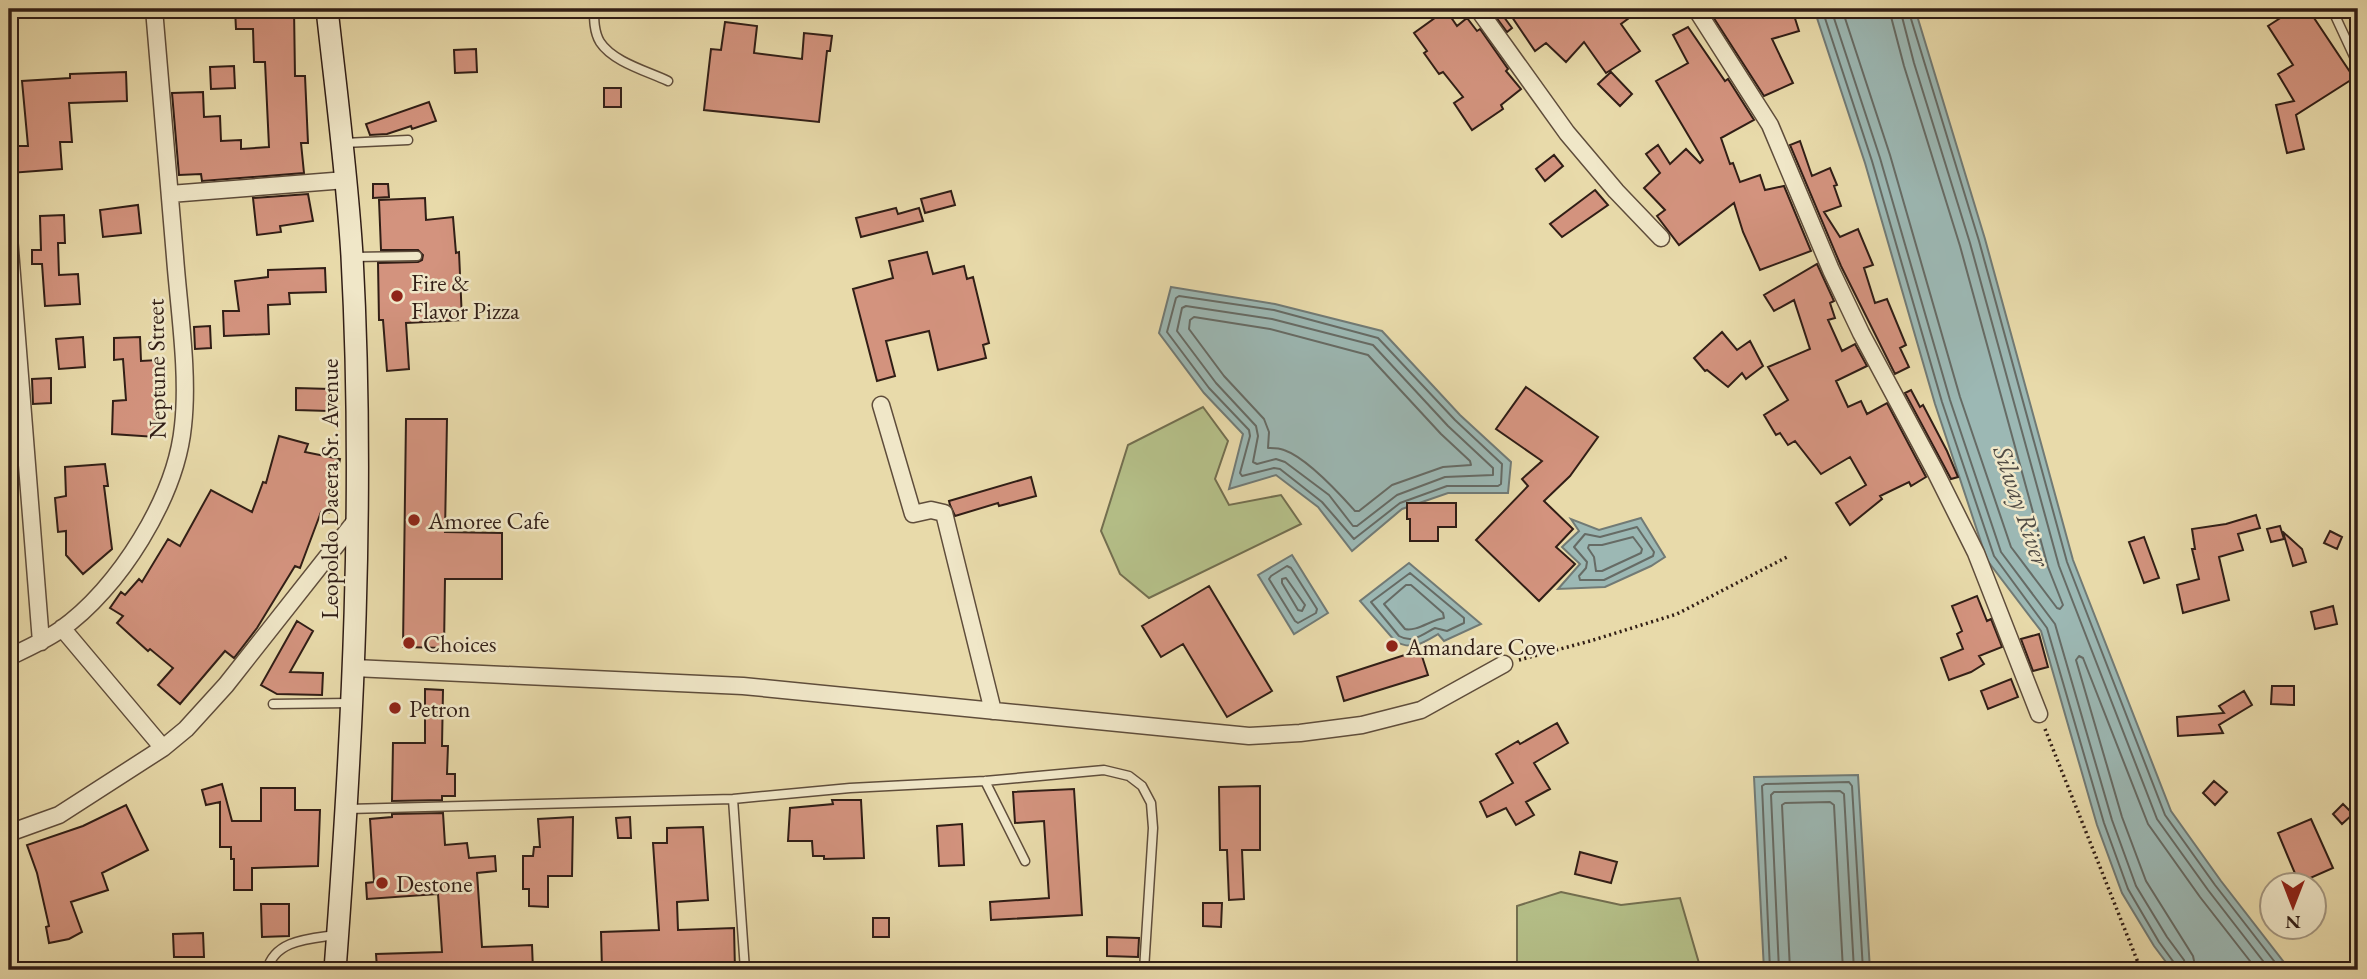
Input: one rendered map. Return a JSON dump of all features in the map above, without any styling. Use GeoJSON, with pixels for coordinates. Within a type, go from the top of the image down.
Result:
{"type":"FeatureCollection","features":[{"type":"Feature","properties":{"kind":"main road","name":"Leopoldo Dacera Sr. Avenue"},"geometry":{"type":"LineString","coordinates":[[327,9],[352,257],[357,425],[353,704],[348,809],[335,970]]}},
{"type":"Feature","properties":{"kind":"street","name":"Neptune Street"},"geometry":{"type":"LineString","coordinates":[[9,657],[41,642],[62,628],[97,597],[139,543],[160,506],[181,448],[184,393],[154,9]]}},
{"type":"Feature","properties":{"kind":"street"},"geometry":{"type":"LineString","coordinates":[[1478,9],[1567,133],[1616,191],[1661,238]]}},
{"type":"Feature","properties":{"kind":"street"},"geometry":{"type":"LineString","coordinates":[[1696,9],[1770,125],[1831,270],[1861,333],[1976,553],[2039,714]]}},
{"type":"Feature","properties":{"kind":"street"},"geometry":{"type":"LineString","coordinates":[[170,194],[346,180]]}},
{"type":"Feature","properties":{"kind":"street"},"geometry":{"type":"LineString","coordinates":[[9,237],[41,642]]}},
{"type":"Feature","properties":{"kind":"street"},"geometry":{"type":"LineString","coordinates":[[881,405],[913,514],[931,510],[944,513],[993,711]]}},
{"type":"Feature","properties":{"kind":"street"},"geometry":{"type":"LineString","coordinates":[[9,833],[59,815],[163,748],[187,729],[226,685],[357,519]]}},
{"type":"Feature","properties":{"kind":"street"},"geometry":{"type":"LineString","coordinates":[[62,628],[163,748]]}},
{"type":"Feature","properties":{"kind":"street"},"geometry":{"type":"LineString","coordinates":[[354,668],[743,686],[1248,736],[1362,725],[1421,710],[1503,664]]}},
{"type":"Feature","properties":{"kind":"lane"},"geometry":{"type":"LineString","coordinates":[[594,9],[595,29],[600,43],[618,58],[668,81]]}},
{"type":"Feature","properties":{"kind":"lane"},"geometry":{"type":"LineString","coordinates":[[2332,9],[2358,65]]}},
{"type":"Feature","properties":{"kind":"lane"},"geometry":{"type":"LineString","coordinates":[[342,143],[408,141]]}},
{"type":"Feature","properties":{"kind":"lane"},"geometry":{"type":"LineString","coordinates":[[352,257],[417,256]]}},
{"type":"Feature","properties":{"kind":"lane"},"geometry":{"type":"LineString","coordinates":[[273,704],[353,704]]}},
{"type":"Feature","properties":{"kind":"lane"},"geometry":{"type":"LineString","coordinates":[[348,809],[733,799],[1104,770],[1129,776],[1142,786],[1152,803],[1153,828],[1144,970]]}},
{"type":"Feature","properties":{"kind":"lane"},"geometry":{"type":"LineString","coordinates":[[985,780],[1025,862]]}},
{"type":"Feature","properties":{"kind":"lane"},"geometry":{"type":"LineString","coordinates":[[733,799],[745,970]]}},
{"type":"Feature","properties":{"kind":"lane"},"geometry":{"type":"LineString","coordinates":[[267,970],[270,959],[294,941],[338,934]]}},
{"type":"Feature","properties":{"kind":"path"},"geometry":{"type":"LineString","coordinates":[[1503,664],[1677,614],[1787,557]]}},
{"type":"Feature","properties":{"kind":"path"},"geometry":{"type":"LineString","coordinates":[[2039,714],[2141,970]]}},
{"type":"Feature","properties":{"kind":"green space"},"geometry":{"type":"Polygon","coordinates":[[[1203,407],[1228,441],[1215,479],[1229,505],[1281,495],[1301,524],[1149,598],[1120,574],[1101,531],[1128,445],[1203,407]]]}},
{"type":"Feature","properties":{"kind":"green space"},"geometry":{"type":"Polygon","coordinates":[[[1561,892],[1621,905],[1680,898],[1701,970],[1517,970],[1517,906],[1561,892]]]}},
{"type":"Feature","properties":{"kind":"water","name":"Silway River"},"geometry":{"type":"Polygon","coordinates":[[[1814,9],[1915,9],[1985,239],[2073,560],[2171,811],[2258,929],[2258,940],[2267,940],[2290,970],[2172,970],[2122,893],[2097,825],[2041,631],[1987,560],[1935,404],[1865,163],[1814,9]]]}},
{"type":"Feature","properties":{"kind":"water"},"geometry":{"type":"Polygon","coordinates":[[[1171,287],[1275,304],[1382,331],[1460,415],[1511,462],[1508,493],[1448,493],[1402,509],[1352,551],[1318,507],[1276,475],[1229,489],[1243,434],[1204,393],[1159,333],[1171,287]]]}},
{"type":"Feature","properties":{"kind":"water"},"geometry":{"type":"Polygon","coordinates":[[[1641,518],[1665,557],[1605,587],[1558,589],[1580,564],[1562,547],[1579,531],[1571,519],[1599,530],[1641,518]]]}},
{"type":"Feature","properties":{"kind":"water"},"geometry":{"type":"Polygon","coordinates":[[[1292,555],[1328,613],[1294,634],[1258,575],[1292,555]]]}},
{"type":"Feature","properties":{"kind":"water"},"geometry":{"type":"Polygon","coordinates":[[[1409,563],[1481,624],[1444,641],[1438,634],[1412,646],[1395,641],[1360,601],[1409,563]]]}},
{"type":"Feature","properties":{"kind":"water"},"geometry":{"type":"Polygon","coordinates":[[[1858,775],[1870,970],[1764,970],[1754,777],[1858,775]]]}},
{"type":"Feature","properties":{"kind":"building"},"geometry":{"type":"Polygon","coordinates":[[[235,9],[294,9],[295,76],[305,76],[308,143],[301,143],[304,173],[202,181],[201,174],[179,175],[172,93],[203,92],[204,117],[220,116],[221,141],[241,140],[241,149],[269,147],[265,62],[254,62],[253,29],[236,29],[235,9]]]}},
{"type":"Feature","properties":{"kind":"building"},"geometry":{"type":"Polygon","coordinates":[[[1525,9],[1622,9],[1629,18],[1621,24],[1640,51],[1606,73],[1584,42],[1566,62],[1546,43],[1535,51],[1512,17],[1525,9]]]}},
{"type":"Feature","properties":{"kind":"building"},"geometry":{"type":"Polygon","coordinates":[[[1708,9],[1792,9],[1799,31],[1772,39],[1793,83],[1764,96],[1708,9]]]}},
{"type":"Feature","properties":{"kind":"building"},"geometry":{"type":"Polygon","coordinates":[[[2281,9],[2308,9],[2354,78],[2296,115],[2304,149],[2287,153],[2276,105],[2294,101],[2278,74],[2293,65],[2268,26],[2285,15],[2281,9]]]}},
{"type":"Feature","properties":{"kind":"building"},"geometry":{"type":"Polygon","coordinates":[[[1446,10],[1457,26],[1467,18],[1477,31],[1480,29],[1508,69],[1506,71],[1521,89],[1501,105],[1503,109],[1472,130],[1454,103],[1463,97],[1443,72],[1439,74],[1414,33],[1446,10]]]}},
{"type":"Feature","properties":{"kind":"building"},"geometry":{"type":"Polygon","coordinates":[[[1501,13],[1512,28],[1507,32],[1496,17],[1501,13]]]}},
{"type":"Feature","properties":{"kind":"building"},"geometry":{"type":"Polygon","coordinates":[[[725,22],[757,26],[754,53],[802,59],[804,33],[832,36],[830,51],[827,51],[819,122],[704,110],[711,49],[721,50],[725,22]]]}},
{"type":"Feature","properties":{"kind":"building"},"geometry":{"type":"Polygon","coordinates":[[[1688,27],[1725,81],[1728,79],[1754,120],[1721,138],[1730,164],[1733,163],[1740,182],[1760,175],[1765,190],[1784,186],[1811,251],[1760,270],[1743,232],[1734,203],[1679,245],[1657,216],[1665,210],[1644,188],[1660,173],[1646,154],[1658,145],[1670,164],[1686,149],[1700,163],[1703,160],[1656,81],[1688,63],[1673,35],[1688,27]]]}},
{"type":"Feature","properties":{"kind":"building"},"geometry":{"type":"Polygon","coordinates":[[[476,49],[477,72],[455,73],[454,50],[476,49]]]}},
{"type":"Feature","properties":{"kind":"building"},"geometry":{"type":"Polygon","coordinates":[[[234,66],[235,88],[211,89],[210,67],[234,66]]]}},
{"type":"Feature","properties":{"kind":"building"},"geometry":{"type":"Polygon","coordinates":[[[126,72],[127,101],[69,103],[72,142],[60,142],[62,169],[10,173],[11,146],[28,146],[22,81],[70,78],[70,74],[126,72]]]}},
{"type":"Feature","properties":{"kind":"building"},"geometry":{"type":"Polygon","coordinates":[[[1611,72],[1632,94],[1620,106],[1598,84],[1611,72]]]}},
{"type":"Feature","properties":{"kind":"building"},"geometry":{"type":"Polygon","coordinates":[[[604,88],[621,88],[621,107],[604,107],[604,88]]]}},
{"type":"Feature","properties":{"kind":"building"},"geometry":{"type":"Polygon","coordinates":[[[429,102],[436,121],[412,129],[411,126],[387,134],[370,135],[366,124],[429,102]]]}},
{"type":"Feature","properties":{"kind":"building"},"geometry":{"type":"Polygon","coordinates":[[[1800,141],[1812,176],[1830,168],[1841,206],[1824,212],[1840,237],[1858,229],[1873,265],[1864,268],[1875,303],[1887,299],[1906,345],[1900,348],[1909,367],[1895,374],[1841,266],[1790,145],[1800,141]]]}},
{"type":"Feature","properties":{"kind":"building"},"geometry":{"type":"Polygon","coordinates":[[[1554,155],[1563,166],[1545,181],[1536,169],[1554,155]]]}},
{"type":"Feature","properties":{"kind":"building"},"geometry":{"type":"Polygon","coordinates":[[[373,184],[388,184],[389,197],[373,198],[373,184]]]}},
{"type":"Feature","properties":{"kind":"building"},"geometry":{"type":"Polygon","coordinates":[[[1595,190],[1608,205],[1562,237],[1550,224],[1595,190]]]}},
{"type":"Feature","properties":{"kind":"building"},"geometry":{"type":"Polygon","coordinates":[[[951,191],[955,205],[925,213],[921,199],[951,191]]]}},
{"type":"Feature","properties":{"kind":"building"},"geometry":{"type":"Polygon","coordinates":[[[308,194],[313,221],[280,226],[281,232],[257,235],[253,198],[308,194]]]}},
{"type":"Feature","properties":{"kind":"building"},"geometry":{"type":"Polygon","coordinates":[[[425,198],[426,220],[453,217],[456,253],[459,252],[462,320],[406,323],[409,369],[387,371],[383,320],[379,320],[378,263],[418,262],[423,255],[418,250],[381,250],[379,200],[425,198]]]}},
{"type":"Feature","properties":{"kind":"building"},"geometry":{"type":"Polygon","coordinates":[[[138,205],[141,233],[103,237],[100,210],[138,205]]]}},
{"type":"Feature","properties":{"kind":"building"},"geometry":{"type":"Polygon","coordinates":[[[896,208],[898,214],[919,208],[923,221],[861,237],[856,218],[896,208]]]}},
{"type":"Feature","properties":{"kind":"building"},"geometry":{"type":"Polygon","coordinates":[[[64,215],[65,243],[58,243],[59,275],[78,274],[80,304],[45,306],[42,264],[32,264],[32,250],[41,250],[40,216],[64,215]]]}},
{"type":"Feature","properties":{"kind":"building"},"geometry":{"type":"Polygon","coordinates":[[[927,252],[933,274],[964,266],[967,279],[973,277],[989,343],[983,345],[986,358],[938,370],[929,331],[886,341],[895,376],[877,381],[853,289],[893,278],[889,261],[927,252]]]}},
{"type":"Feature","properties":{"kind":"building"},"geometry":{"type":"Polygon","coordinates":[[[1817,264],[1834,301],[1830,303],[1835,318],[1828,320],[1842,351],[1855,344],[1867,366],[1836,381],[1848,407],[1861,401],[1867,414],[1887,403],[1926,477],[1911,486],[1909,482],[1880,496],[1882,499],[1850,525],[1836,503],[1866,485],[1850,457],[1821,474],[1795,441],[1788,445],[1780,433],[1776,435],[1764,415],[1788,400],[1768,367],[1810,349],[1794,300],[1774,311],[1764,295],[1817,264]]]}},
{"type":"Feature","properties":{"kind":"building"},"geometry":{"type":"Polygon","coordinates":[[[325,268],[326,292],[289,293],[290,304],[268,305],[269,334],[224,336],[223,311],[239,311],[235,281],[268,277],[268,270],[325,268]]]}},
{"type":"Feature","properties":{"kind":"building"},"geometry":{"type":"Polygon","coordinates":[[[210,326],[211,348],[195,349],[194,327],[210,326]]]}},
{"type":"Feature","properties":{"kind":"building"},"geometry":{"type":"Polygon","coordinates":[[[1722,332],[1737,350],[1750,341],[1763,366],[1746,379],[1742,373],[1728,387],[1705,371],[1694,358],[1722,332]]]}},
{"type":"Feature","properties":{"kind":"building"},"geometry":{"type":"Polygon","coordinates":[[[83,337],[85,367],[59,369],[56,339],[83,337]]]}},
{"type":"Feature","properties":{"kind":"building"},"geometry":{"type":"Polygon","coordinates":[[[140,337],[141,361],[158,360],[160,394],[155,394],[156,437],[112,434],[113,401],[126,400],[123,359],[114,360],[114,338],[140,337]]]}},
{"type":"Feature","properties":{"kind":"building"},"geometry":{"type":"Polygon","coordinates":[[[51,378],[51,403],[33,404],[32,379],[51,378]]]}},
{"type":"Feature","properties":{"kind":"building"},"geometry":{"type":"Polygon","coordinates":[[[1526,387],[1598,437],[1570,476],[1544,501],[1573,529],[1556,547],[1575,564],[1539,601],[1476,540],[1528,486],[1522,479],[1542,461],[1496,429],[1526,387]]]}},
{"type":"Feature","properties":{"kind":"building"},"geometry":{"type":"Polygon","coordinates":[[[296,388],[330,389],[329,411],[296,410],[296,388]]]}},
{"type":"Feature","properties":{"kind":"building"},"geometry":{"type":"Polygon","coordinates":[[[1911,390],[1920,407],[1923,405],[1958,477],[1951,479],[1905,393],[1911,390]]]}},
{"type":"Feature","properties":{"kind":"building"},"geometry":{"type":"Polygon","coordinates":[[[406,419],[447,419],[445,532],[502,533],[502,579],[445,579],[444,648],[403,647],[406,419]]]}},
{"type":"Feature","properties":{"kind":"building"},"geometry":{"type":"Polygon","coordinates":[[[279,436],[308,444],[305,452],[340,459],[329,513],[321,512],[300,568],[295,566],[257,628],[234,658],[225,651],[180,704],[158,685],[173,668],[150,649],[148,651],[117,623],[123,616],[110,608],[121,592],[125,595],[139,579],[142,582],[168,539],[180,546],[211,490],[252,512],[263,482],[266,483],[279,436]]]}},
{"type":"Feature","properties":{"kind":"building"},"geometry":{"type":"Polygon","coordinates":[[[105,464],[108,486],[104,486],[112,549],[83,574],[66,555],[66,531],[58,532],[55,498],[66,496],[65,467],[105,464]]]}},
{"type":"Feature","properties":{"kind":"building"},"geometry":{"type":"Polygon","coordinates":[[[1031,477],[1036,496],[999,506],[998,503],[955,516],[950,505],[949,501],[1031,477]]]}},
{"type":"Feature","properties":{"kind":"building"},"geometry":{"type":"Polygon","coordinates":[[[1407,503],[1456,503],[1456,527],[1438,527],[1438,541],[1410,541],[1407,503]]]}},
{"type":"Feature","properties":{"kind":"building"},"geometry":{"type":"Polygon","coordinates":[[[2256,515],[2260,528],[2238,534],[2243,550],[2219,557],[2229,600],[2183,613],[2177,585],[2199,579],[2192,549],[2195,549],[2192,529],[2226,524],[2256,515]]]}},
{"type":"Feature","properties":{"kind":"building"},"geometry":{"type":"Polygon","coordinates":[[[2280,526],[2284,539],[2271,542],[2267,529],[2280,526]]]}},
{"type":"Feature","properties":{"kind":"building"},"geometry":{"type":"Polygon","coordinates":[[[2330,531],[2342,537],[2337,549],[2324,543],[2330,531]]]}},
{"type":"Feature","properties":{"kind":"building"},"geometry":{"type":"Polygon","coordinates":[[[2283,532],[2302,549],[2306,562],[2293,566],[2283,532]]]}},
{"type":"Feature","properties":{"kind":"building"},"geometry":{"type":"Polygon","coordinates":[[[2144,537],[2159,578],[2144,583],[2129,542],[2144,537]]]}},
{"type":"Feature","properties":{"kind":"building"},"geometry":{"type":"Polygon","coordinates":[[[1209,586],[1272,691],[1227,717],[1183,644],[1161,657],[1142,626],[1209,586]]]}},
{"type":"Feature","properties":{"kind":"building"},"geometry":{"type":"Polygon","coordinates":[[[1977,596],[1987,621],[1991,619],[2002,647],[1979,656],[1984,664],[1949,680],[1941,658],[1963,649],[1957,634],[1962,631],[1952,606],[1977,596]]]}},
{"type":"Feature","properties":{"kind":"building"},"geometry":{"type":"Polygon","coordinates":[[[2333,606],[2337,624],[2315,629],[2311,612],[2333,606]]]}},
{"type":"Feature","properties":{"kind":"building"},"geometry":{"type":"Polygon","coordinates":[[[297,621],[313,631],[290,672],[323,673],[322,695],[277,694],[261,685],[297,621]]]}},
{"type":"Feature","properties":{"kind":"building"},"geometry":{"type":"Polygon","coordinates":[[[2039,634],[2048,667],[2033,671],[2021,639],[2039,634]]]}},
{"type":"Feature","properties":{"kind":"building"},"geometry":{"type":"Polygon","coordinates":[[[1420,650],[1428,675],[1344,701],[1337,677],[1420,650]]]}},
{"type":"Feature","properties":{"kind":"building"},"geometry":{"type":"Polygon","coordinates":[[[2011,679],[2018,697],[1988,709],[1981,691],[2011,679]]]}},
{"type":"Feature","properties":{"kind":"building"},"geometry":{"type":"Polygon","coordinates":[[[2272,686],[2294,686],[2294,705],[2271,704],[2272,686]]]}},
{"type":"Feature","properties":{"kind":"building"},"geometry":{"type":"Polygon","coordinates":[[[425,689],[443,690],[442,746],[448,746],[447,774],[455,774],[455,796],[442,796],[442,800],[392,801],[393,743],[425,743],[425,689]]]}},
{"type":"Feature","properties":{"kind":"building"},"geometry":{"type":"Polygon","coordinates":[[[2244,691],[2252,705],[2219,725],[2223,733],[2178,736],[2177,717],[2224,713],[2219,706],[2244,691]]]}},
{"type":"Feature","properties":{"kind":"building"},"geometry":{"type":"Polygon","coordinates":[[[1557,723],[1568,743],[1534,763],[1550,789],[1526,802],[1534,815],[1516,825],[1506,808],[1487,817],[1480,802],[1513,783],[1496,754],[1557,723]]]}},
{"type":"Feature","properties":{"kind":"building"},"geometry":{"type":"Polygon","coordinates":[[[2214,781],[2227,792],[2215,805],[2203,793],[2214,781]]]}},
{"type":"Feature","properties":{"kind":"building"},"geometry":{"type":"Polygon","coordinates":[[[222,784],[232,821],[261,821],[261,788],[295,788],[295,810],[320,810],[318,866],[252,868],[252,890],[234,890],[234,859],[231,859],[231,847],[220,847],[220,802],[206,805],[202,790],[222,784]]]}},
{"type":"Feature","properties":{"kind":"building"},"geometry":{"type":"Polygon","coordinates":[[[1260,786],[1260,850],[1242,850],[1244,899],[1229,900],[1227,850],[1220,850],[1219,787],[1260,786]]]}},
{"type":"Feature","properties":{"kind":"building"},"geometry":{"type":"Polygon","coordinates":[[[1074,789],[1082,915],[991,920],[990,902],[1049,898],[1044,821],[1015,823],[1013,792],[1074,789]]]}},
{"type":"Feature","properties":{"kind":"building"},"geometry":{"type":"Polygon","coordinates":[[[832,800],[861,800],[864,858],[824,859],[824,856],[813,856],[812,841],[788,841],[790,808],[833,804],[832,800]]]}},
{"type":"Feature","properties":{"kind":"building"},"geometry":{"type":"Polygon","coordinates":[[[2343,804],[2353,814],[2342,824],[2333,814],[2343,804]]]}},
{"type":"Feature","properties":{"kind":"building"},"geometry":{"type":"Polygon","coordinates":[[[126,805],[148,850],[102,873],[108,890],[71,902],[82,932],[69,939],[49,943],[46,927],[49,926],[37,873],[27,845],[83,826],[126,805]]]}},
{"type":"Feature","properties":{"kind":"building"},"geometry":{"type":"Polygon","coordinates":[[[443,813],[445,845],[467,843],[469,858],[495,856],[496,871],[477,873],[482,947],[532,945],[533,970],[460,970],[460,965],[377,968],[376,954],[442,952],[438,894],[367,899],[366,883],[374,882],[370,819],[392,817],[392,814],[443,813]]]}},
{"type":"Feature","properties":{"kind":"building"},"geometry":{"type":"Polygon","coordinates":[[[573,817],[572,876],[548,876],[548,907],[529,906],[529,889],[523,889],[523,856],[533,856],[534,847],[540,847],[538,819],[573,817]]]}},
{"type":"Feature","properties":{"kind":"building"},"geometry":{"type":"Polygon","coordinates":[[[630,817],[631,838],[618,838],[616,818],[630,817]]]}},
{"type":"Feature","properties":{"kind":"building"},"geometry":{"type":"Polygon","coordinates":[[[2311,819],[2333,868],[2294,870],[2278,833],[2311,819]]]}},
{"type":"Feature","properties":{"kind":"building"},"geometry":{"type":"Polygon","coordinates":[[[962,824],[964,865],[939,866],[937,826],[962,824]]]}},
{"type":"Feature","properties":{"kind":"building"},"geometry":{"type":"Polygon","coordinates":[[[703,827],[708,900],[677,902],[678,930],[734,928],[735,970],[602,970],[601,932],[659,930],[653,843],[667,843],[667,828],[703,827]]]}},
{"type":"Feature","properties":{"kind":"building"},"geometry":{"type":"Polygon","coordinates":[[[1580,852],[1617,862],[1611,883],[1575,874],[1580,852]]]}},
{"type":"Feature","properties":{"kind":"building"},"geometry":{"type":"Polygon","coordinates":[[[1203,903],[1222,903],[1221,927],[1203,926],[1203,903]]]}},
{"type":"Feature","properties":{"kind":"building"},"geometry":{"type":"Polygon","coordinates":[[[261,904],[289,904],[289,936],[262,937],[261,904]]]}},
{"type":"Feature","properties":{"kind":"building"},"geometry":{"type":"Polygon","coordinates":[[[873,918],[889,918],[889,937],[873,937],[873,918]]]}},
{"type":"Feature","properties":{"kind":"building"},"geometry":{"type":"Polygon","coordinates":[[[203,933],[204,957],[174,957],[173,934],[203,933]]]}},
{"type":"Feature","properties":{"kind":"building"},"geometry":{"type":"Polygon","coordinates":[[[1107,937],[1139,938],[1138,957],[1107,956],[1107,937]]]}},
{"type":"Feature","properties":{"kind":"place","name":"Fire & Flavor Pizza"},"geometry":{"type":"Point","coordinates":[397,296]}},
{"type":"Feature","properties":{"kind":"place","name":"Amoree Cafe"},"geometry":{"type":"Point","coordinates":[414,520]}},
{"type":"Feature","properties":{"kind":"place","name":"Choices"},"geometry":{"type":"Point","coordinates":[409,643]}},
{"type":"Feature","properties":{"kind":"place","name":"Amandare Cove"},"geometry":{"type":"Point","coordinates":[1392,646]}},
{"type":"Feature","properties":{"kind":"place","name":"Petron"},"geometry":{"type":"Point","coordinates":[395,708]}},
{"type":"Feature","properties":{"kind":"place","name":"Destone"},"geometry":{"type":"Point","coordinates":[382,883]}}]}
